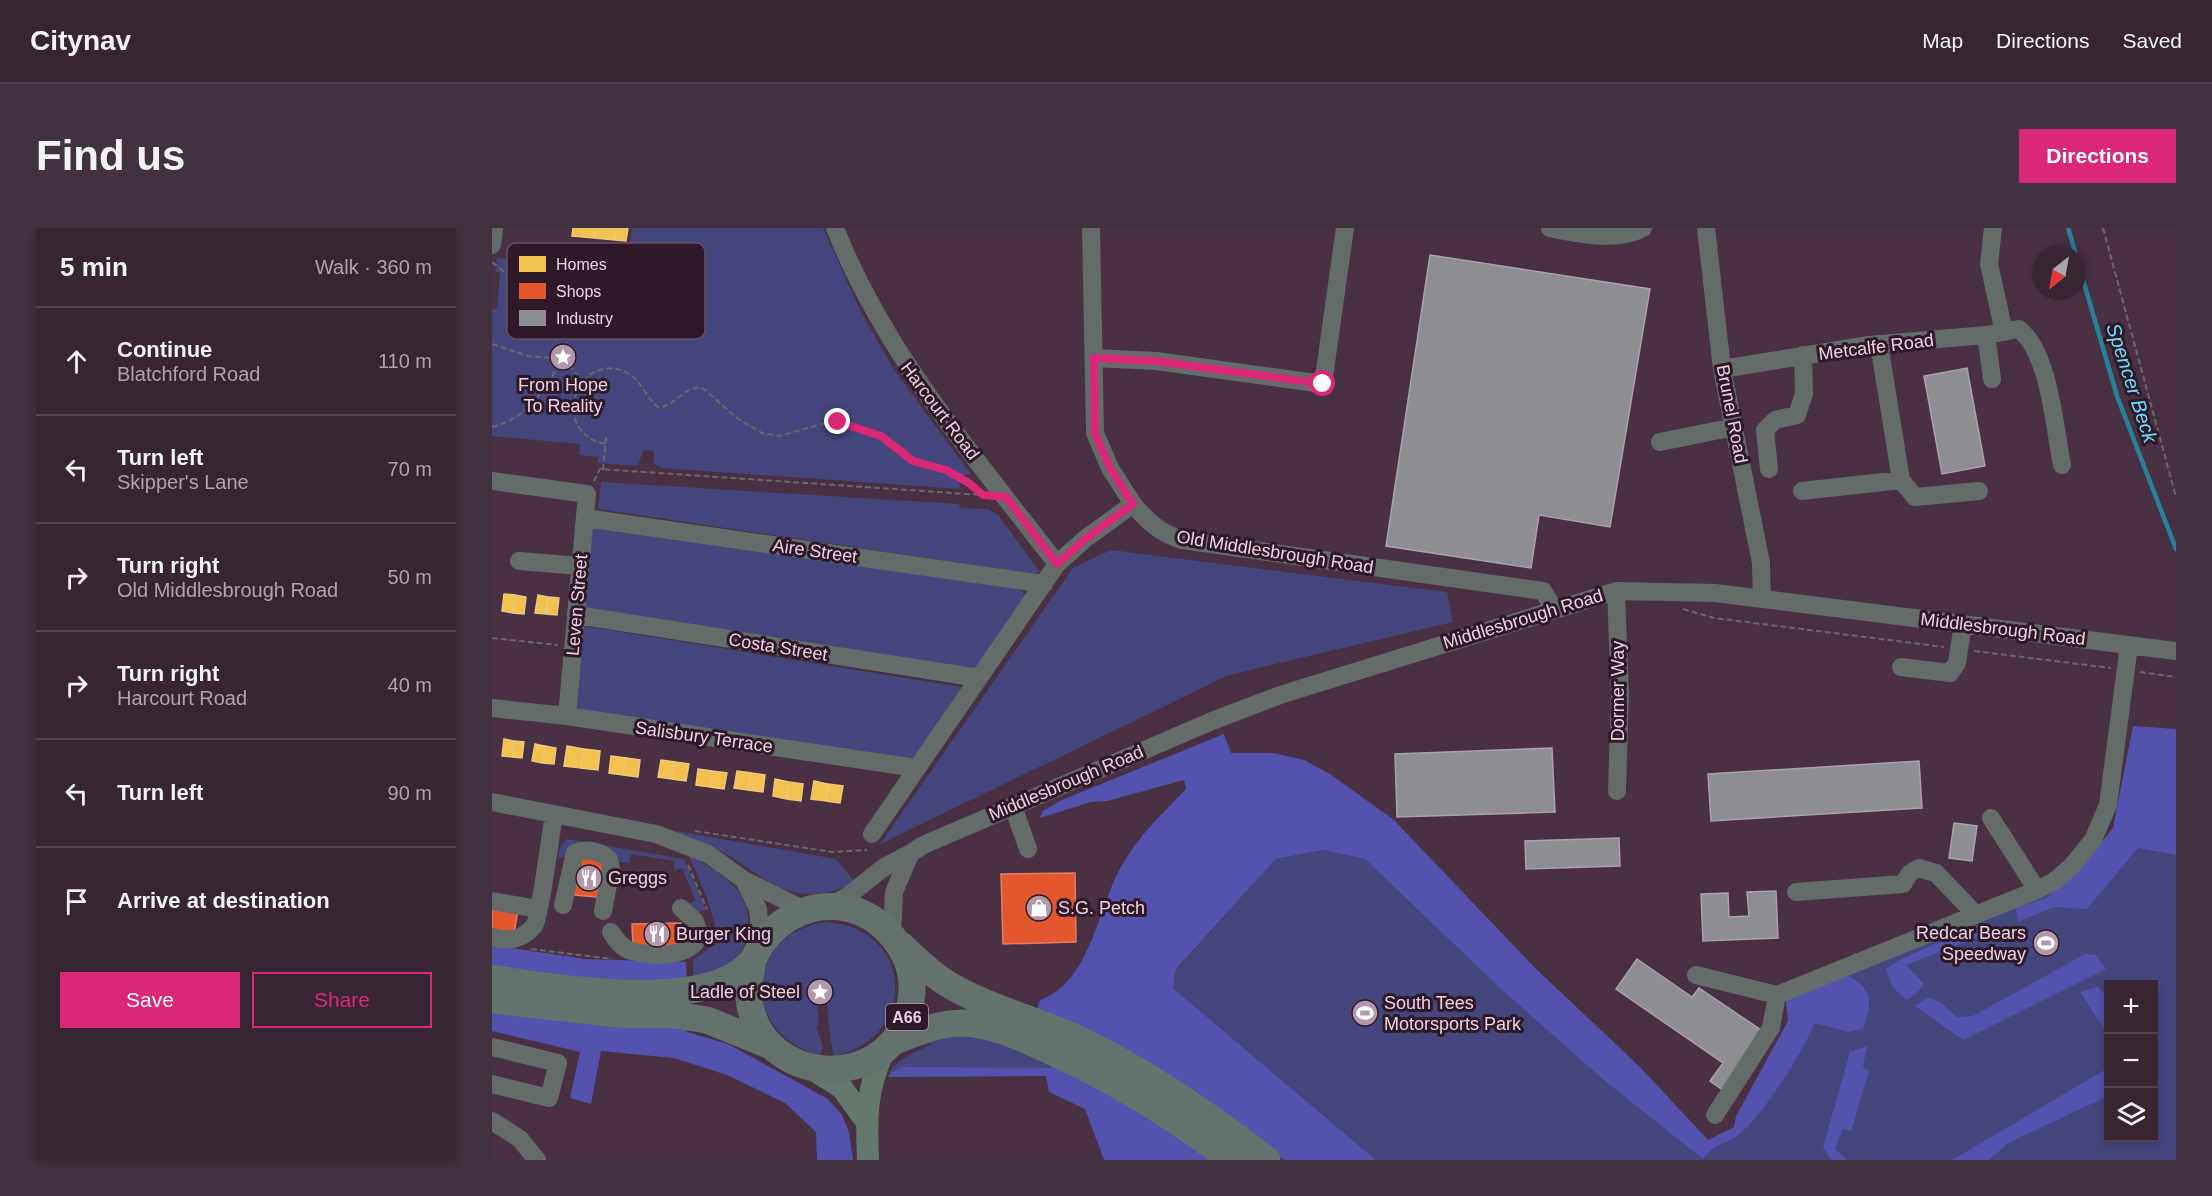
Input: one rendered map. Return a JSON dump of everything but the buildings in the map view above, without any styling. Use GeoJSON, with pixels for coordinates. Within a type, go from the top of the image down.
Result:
{"type":"FeatureCollection","features":[{"type":"Feature","properties":{"kind":"highway"},"geometry":{"type":"LineString","coordinates":[[492,978],[573,989],[666,993],[709,986],[738,974],[786,919],[816,908],[847,908],[866,915],[942,981],[962,992],[1082,1041],[1134,1069],[1218,1122],[1267,1160]]}},
{"type":"Feature","properties":{"kind":"highway","name":"A66"},"geometry":{"type":"LineString","coordinates":[[888,1047],[904,1024],[912,993],[908,962],[895,939]]}},
{"type":"Feature","properties":{"kind":"highway","name":"A66"},"geometry":{"type":"LineString","coordinates":[[757,952],[748,983],[750,1006],[758,1027],[771,1046]]}},
{"type":"Feature","properties":{"kind":"highway","name":"A66"},"geometry":{"type":"LineString","coordinates":[[492,1000],[618,1014],[674,1015],[707,1020],[771,1046],[790,1060],[812,1069],[831,1071],[868,1062],[888,1047],[934,1027],[964,1023],[996,1029],[1106,1078],[1144,1099],[1231,1160]]}},
{"type":"Feature","properties":{"kind":"main road"},"geometry":{"type":"LineString","coordinates":[[868,1160],[866,1121],[873,1077],[888,1047]]}},
{"type":"Feature","properties":{"kind":"main road"},"geometry":{"type":"LineString","coordinates":[[812,1069],[842,1088],[866,1121]]}},
{"type":"Feature","properties":{"kind":"street"},"geometry":{"type":"LineString","coordinates":[[492,245],[494,228]]}},
{"type":"Feature","properties":{"kind":"street","name":"Harcourt Road"},"geometry":{"type":"LineString","coordinates":[[835,228],[876,316],[901,358],[927,396],[1057,564]]}},
{"type":"Feature","properties":{"kind":"street"},"geometry":{"type":"LineString","coordinates":[[873,842],[916,768],[1057,564],[1085,539],[1133,504],[1110,468],[1095,433],[1090,228]]}},
{"type":"Feature","properties":{"kind":"street"},"geometry":{"type":"LineString","coordinates":[[1094,358],[1156,361],[1323,384],[1345,228]]}},
{"type":"Feature","properties":{"kind":"street"},"geometry":{"type":"LineString","coordinates":[[1550,228],[1581,235],[1631,234],[1643,228]]}},
{"type":"Feature","properties":{"kind":"street","name":"Brunel Road"},"geometry":{"type":"LineString","coordinates":[[1706,228],[1722,369],[1761,563],[1762,599]]}},
{"type":"Feature","properties":{"kind":"street"},"geometry":{"type":"LineString","coordinates":[[1993,228],[1989,264],[2004,332],[2019,329],[2029,337],[2036,352],[2047,386],[2062,465]]}},
{"type":"Feature","properties":{"kind":"street","name":"Metcalfe Road"},"geometry":{"type":"LineString","coordinates":[[1722,369],[1879,344],[2004,332]]}},
{"type":"Feature","properties":{"kind":"street"},"geometry":{"type":"LineString","coordinates":[[1986,335],[1992,379]]}},
{"type":"Feature","properties":{"kind":"street"},"geometry":{"type":"LineString","coordinates":[[1879,344],[1900,480],[1916,496],[1980,491]]}},
{"type":"Feature","properties":{"kind":"street"},"geometry":{"type":"LineString","coordinates":[[1769,470],[1765,430],[1775,420],[1797,415],[1804,394],[1803,355]]}},
{"type":"Feature","properties":{"kind":"street"},"geometry":{"type":"LineString","coordinates":[[1660,442],[1734,427]]}},
{"type":"Feature","properties":{"kind":"street"},"geometry":{"type":"LineString","coordinates":[[1802,491],[1900,480]]}},
{"type":"Feature","properties":{"kind":"street"},"geometry":{"type":"LineString","coordinates":[[492,481],[587,494]]}},
{"type":"Feature","properties":{"kind":"street","name":"Leven Street"},"geometry":{"type":"LineString","coordinates":[[567,716],[587,494]]}},
{"type":"Feature","properties":{"kind":"street","name":"Old Middlesbrough Road"},"geometry":{"type":"LineString","coordinates":[[1133,504],[1152,526],[1182,540],[1543,591],[1554,609]]}},
{"type":"Feature","properties":{"kind":"street","name":"Aire Street"},"geometry":{"type":"LineString","coordinates":[[585,518],[1044,584]]}},
{"type":"Feature","properties":{"kind":"street"},"geometry":{"type":"LineString","coordinates":[[519,561],[580,566]]}},
{"type":"Feature","properties":{"kind":"street","name":"Middlesbrough Road"},"geometry":{"type":"LineString","coordinates":[[816,908],[851,896],[889,864],[909,857],[921,846],[1212,721],[1280,695],[1616,591],[1715,594],[1762,599],[2176,651]]}},
{"type":"Feature","properties":{"kind":"street","name":"Dormer Way"},"geometry":{"type":"LineString","coordinates":[[1616,591],[1620,693],[1617,791]]}},
{"type":"Feature","properties":{"kind":"street","name":"Costa Street"},"geometry":{"type":"LineString","coordinates":[[577,615],[979,678]]}},
{"type":"Feature","properties":{"kind":"street"},"geometry":{"type":"LineString","coordinates":[[1901,667],[1950,673],[1954,669],[1960,649],[1963,624]]}},
{"type":"Feature","properties":{"kind":"street"},"geometry":{"type":"LineString","coordinates":[[1696,975],[1777,995],[2053,882],[2071,867],[2093,840],[2108,805],[2129,645]]}},
{"type":"Feature","properties":{"kind":"street","name":"Salisbury Terrace"},"geometry":{"type":"LineString","coordinates":[[492,708],[567,716],[916,768]]}},
{"type":"Feature","properties":{"kind":"street"},"geometry":{"type":"LineString","coordinates":[[492,802],[656,834],[675,840],[708,854],[744,880],[816,908]]}},
{"type":"Feature","properties":{"kind":"street"},"geometry":{"type":"LineString","coordinates":[[1013,806],[1028,849]]}},
{"type":"Feature","properties":{"kind":"street"},"geometry":{"type":"LineString","coordinates":[[492,937],[510,941],[523,937],[537,916],[554,814]]}},
{"type":"Feature","properties":{"kind":"street"},"geometry":{"type":"LineString","coordinates":[[1991,818],[2037,890]]}},
{"type":"Feature","properties":{"kind":"street"},"geometry":{"type":"LineString","coordinates":[[563,905],[574,853],[582,850],[601,853],[609,859],[610,869],[603,911]]}},
{"type":"Feature","properties":{"kind":"street"},"geometry":{"type":"LineString","coordinates":[[895,939],[894,892],[909,857]]}},
{"type":"Feature","properties":{"kind":"street"},"geometry":{"type":"LineString","coordinates":[[1796,892],[1903,884],[1910,873],[1919,868],[1936,873],[1976,914]]}},
{"type":"Feature","properties":{"kind":"street"},"geometry":{"type":"LineString","coordinates":[[744,880],[758,909],[757,952]]}},
{"type":"Feature","properties":{"kind":"street"},"geometry":{"type":"LineString","coordinates":[[492,901],[537,916]]}},
{"type":"Feature","properties":{"kind":"street"},"geometry":{"type":"LineString","coordinates":[[610,932],[622,947],[631,951],[684,951],[694,946],[699,934],[695,921],[681,908]]}},
{"type":"Feature","properties":{"kind":"street"},"geometry":{"type":"LineString","coordinates":[[1715,1115],[1772,1028],[1777,995]]}},
{"type":"Feature","properties":{"kind":"street"},"geometry":{"type":"LineString","coordinates":[[492,1047],[558,1063],[549,1098],[492,1084]]}},
{"type":"Feature","properties":{"kind":"street"},"geometry":{"type":"LineString","coordinates":[[492,1121],[520,1139],[537,1160]]}},
{"type":"Feature","properties":{"kind":"path"},"geometry":{"type":"LineString","coordinates":[[2103,228],[2176,496]]}},
{"type":"Feature","properties":{"kind":"path"},"geometry":{"type":"LineString","coordinates":[[492,262],[507,274]]}},
{"type":"Feature","properties":{"kind":"path"},"geometry":{"type":"LineString","coordinates":[[556,339],[560,349]]}},
{"type":"Feature","properties":{"kind":"path"},"geometry":{"type":"LineString","coordinates":[[492,344],[534,357],[554,358]]}},
{"type":"Feature","properties":{"kind":"path"},"geometry":{"type":"LineString","coordinates":[[554,358],[560,349]]}},
{"type":"Feature","properties":{"kind":"path"},"geometry":{"type":"LineString","coordinates":[[492,427],[518,417],[530,408],[559,365],[568,364],[572,358],[570,352],[560,349]]}},
{"type":"Feature","properties":{"kind":"path"},"geometry":{"type":"LineString","coordinates":[[554,358],[559,365]]}},
{"type":"Feature","properties":{"kind":"path"},"geometry":{"type":"LineString","coordinates":[[568,364],[590,390]]}},
{"type":"Feature","properties":{"kind":"path"},"geometry":{"type":"LineString","coordinates":[[587,494],[600,469],[983,495],[969,483],[946,470],[913,461],[881,436],[850,424],[828,422],[788,434],[769,434],[746,425],[699,387],[689,390],[662,408],[655,405],[637,380],[623,371],[612,369],[598,371],[583,381],[572,405],[576,424],[587,436],[605,444]]}},
{"type":"Feature","properties":{"kind":"path"},"geometry":{"type":"LineString","coordinates":[[603,470],[606,437]]}},
{"type":"Feature","properties":{"kind":"path"},"geometry":{"type":"LineString","coordinates":[[1681,609],[1714,618],[2176,677]]}},
{"type":"Feature","properties":{"kind":"path"},"geometry":{"type":"LineString","coordinates":[[492,638],[574,646]]}},
{"type":"Feature","properties":{"kind":"path"},"geometry":{"type":"LineString","coordinates":[[691,830],[832,852],[873,842]]}},
{"type":"Feature","properties":{"kind":"path"},"geometry":{"type":"LineString","coordinates":[[675,840],[684,854],[708,912]]}},
{"type":"Feature","properties":{"kind":"path"},"geometry":{"type":"LineString","coordinates":[[523,948],[614,959]]}},
{"type":"Feature","properties":{"kind":"shaded area"},"geometry":{"type":"Polygon","coordinates":[[[632,228],[823,228],[860,310],[894,370],[971,474],[965,475],[959,483],[961,489],[661,468],[654,463],[654,451],[644,450],[637,466],[598,463],[598,457],[579,455],[580,444],[492,436],[492,309],[497,309],[500,273],[496,272],[497,258],[507,259],[507,339],[705,339],[705,243],[630,243],[632,228]]]}},
{"type":"Feature","properties":{"kind":"shaded area"},"geometry":{"type":"Polygon","coordinates":[[[601,482],[959,504],[960,508],[988,509],[998,515],[1039,571],[1036,574],[598,509],[601,482]]]}},
{"type":"Feature","properties":{"kind":"shaded area"},"geometry":{"type":"Polygon","coordinates":[[[611,526],[614,531],[1016,588],[1026,594],[972,673],[584,615],[589,533],[593,527],[611,526]]]}},
{"type":"Feature","properties":{"kind":"shaded area"},"geometry":{"type":"Polygon","coordinates":[[[1111,550],[1447,592],[1453,622],[1229,675],[880,844],[1073,568],[1111,550]]]}},
{"type":"Feature","properties":{"kind":"shaded area"},"geometry":{"type":"Polygon","coordinates":[[[584,626],[961,687],[911,763],[574,712],[584,626]]]}},
{"type":"Feature","properties":{"kind":"shaded area"},"geometry":{"type":"Polygon","coordinates":[[[2133,726],[2176,729],[2176,855],[2138,848],[2087,909],[2054,907],[2018,922],[2016,908],[2046,898],[2084,864],[2113,828],[2133,726]]]}},
{"type":"Feature","properties":{"kind":"shaded area"},"geometry":{"type":"Polygon","coordinates":[[[1224,734],[1231,753],[1273,753],[1304,760],[1330,774],[1394,820],[1534,967],[1640,1067],[1708,1140],[1734,1127],[1736,1116],[1788,1021],[1786,1002],[1790,993],[1844,974],[1861,984],[1868,996],[1868,1010],[1863,1029],[1848,1032],[1815,1023],[1792,1065],[1761,1111],[1741,1133],[1714,1148],[1703,1159],[1605,1081],[1501,989],[1365,859],[1323,850],[1276,859],[1176,969],[1173,988],[1376,1160],[1284,1160],[1259,1140],[1036,1012],[1040,1000],[1057,991],[1071,978],[1082,961],[1113,884],[1135,845],[1186,789],[1184,780],[1107,801],[1091,802],[1040,818],[1043,811],[1062,800],[1224,734]]]}},
{"type":"Feature","properties":{"kind":"shaded area"},"geometry":{"type":"Polygon","coordinates":[[[676,831],[836,859],[854,881],[845,887],[829,892],[797,893],[769,882],[717,849],[688,839],[676,831]]]}},
{"type":"Feature","properties":{"kind":"shaded area"},"geometry":{"type":"Polygon","coordinates":[[[567,839],[684,859],[706,910],[691,914],[683,905],[696,901],[682,868],[674,871],[674,861],[631,854],[630,863],[558,857],[561,845],[567,839]]]}},
{"type":"Feature","properties":{"kind":"shaded area","name":"South Tees Motorsports Park"},"geometry":{"type":"Polygon","coordinates":[[[2138,848],[2176,855],[2176,1160],[1376,1160],[1173,988],[1176,970],[1276,859],[1323,850],[1365,859],[1714,1146],[1740,1135],[1814,992],[2110,851],[2138,848]]]}},
{"type":"Feature","properties":{"kind":"shaded area"},"geometry":{"type":"Polygon","coordinates":[[[688,853],[736,889],[747,910],[749,921],[746,943],[733,961],[720,970],[693,980],[693,959],[710,947],[715,933],[711,911],[688,853]]]}},
{"type":"Feature","properties":{"kind":"shaded area"},"geometry":{"type":"Polygon","coordinates":[[[826,922],[855,928],[876,943],[890,962],[895,984],[892,1007],[881,1028],[862,1045],[834,1056],[823,988],[817,986],[815,994],[819,1022],[816,1027],[823,1046],[820,1055],[794,1044],[775,1027],[765,1007],[762,985],[767,963],[779,944],[799,930],[826,922]]]}},
{"type":"Feature","properties":{"kind":"shaded area"},"geometry":{"type":"Polygon","coordinates":[[[1985,922],[2000,929],[1906,965],[1924,984],[1907,1000],[1894,987],[1886,969],[1899,960],[1985,922]]]}},
{"type":"Feature","properties":{"kind":"shaded area"},"geometry":{"type":"Polygon","coordinates":[[[492,945],[585,959],[686,962],[687,981],[664,984],[492,970],[492,945]]]}},
{"type":"Feature","properties":{"kind":"shaded area"},"geometry":{"type":"Polygon","coordinates":[[[2085,954],[2096,955],[2106,969],[1963,1040],[1915,1006],[1928,997],[1941,1003],[1957,1017],[1973,1016],[2085,954]]]}},
{"type":"Feature","properties":{"kind":"shaded area"},"geometry":{"type":"Polygon","coordinates":[[[2098,987],[2104,994],[2104,1029],[2080,992],[2098,987]]]}},
{"type":"Feature","properties":{"kind":"shaded area"},"geometry":{"type":"Polygon","coordinates":[[[492,1009],[685,1026],[687,1032],[728,1044],[828,1099],[842,1115],[849,1132],[853,1160],[817,1160],[816,1132],[785,1103],[727,1075],[674,1058],[601,1051],[591,1104],[570,1098],[580,1052],[492,1031],[492,1009]]]}},
{"type":"Feature","properties":{"kind":"shaded area"},"geometry":{"type":"Polygon","coordinates":[[[964,1033],[998,1038],[1056,1063],[1050,1068],[892,1072],[888,1077],[900,1061],[930,1045],[929,1039],[964,1033]]]}},
{"type":"Feature","properties":{"kind":"shaded area"},"geometry":{"type":"Polygon","coordinates":[[[1867,1046],[1863,1067],[1869,1071],[1851,1131],[1843,1129],[1835,1149],[1847,1160],[1831,1160],[1823,1147],[1850,1052],[1867,1046]]]}},
{"type":"Feature","properties":{"kind":"shaded area"},"geometry":{"type":"Polygon","coordinates":[[[1056,1063],[1125,1099],[1214,1160],[1104,1160],[1085,1109],[1049,1092],[1046,1076],[888,1077],[892,1072],[903,1067],[1050,1068],[1056,1063]]]}},
{"type":"Feature","properties":{"kind":"shaded area"},"geometry":{"type":"Polygon","coordinates":[[[2104,1070],[2104,1098],[2008,1143],[1989,1160],[1952,1160],[2104,1070]]]}},
{"type":"Feature","properties":{"kind":"waterway","name":"Spencer Beck"},"geometry":{"type":"LineString","coordinates":[[2068,228],[2073,246]]}},
{"type":"Feature","properties":{"kind":"waterway","name":"Spencer Beck"},"geometry":{"type":"LineString","coordinates":[[2086,290],[2117,396],[2176,549]]}},
{"type":"Feature","properties":{"kind":"place","name":"From Hope To Reality"},"geometry":{"type":"Point","coordinates":[563,357]}},
{"type":"Feature","properties":{"kind":"place","name":"Greggs"},"geometry":{"type":"Point","coordinates":[589,878]}},
{"type":"Feature","properties":{"kind":"place","name":"S.G. Petch"},"geometry":{"type":"Point","coordinates":[1039,908]}},
{"type":"Feature","properties":{"kind":"place","name":"Burger King"},"geometry":{"type":"Point","coordinates":[657,934]}},
{"type":"Feature","properties":{"kind":"place","name":"Redcar Bears Speedway"},"geometry":{"type":"Point","coordinates":[2046,943]}},
{"type":"Feature","properties":{"kind":"place","name":"Ladle of Steel"},"geometry":{"type":"Point","coordinates":[820,992]}},
{"type":"Feature","properties":{"kind":"place","name":"South Tees Motorsports Park"},"geometry":{"type":"Point","coordinates":[1365,1013]}},
{"type":"Feature","properties":{"kind":"route"},"geometry":{"type":"LineString","coordinates":[[838,422],[850,424],[881,436],[913,461],[946,470],[969,483],[983,495],[1006,497],[1057,564],[1067,553],[1133,504],[1110,468],[1095,433],[1094,358],[1124,357],[1323,384]]}}]}
